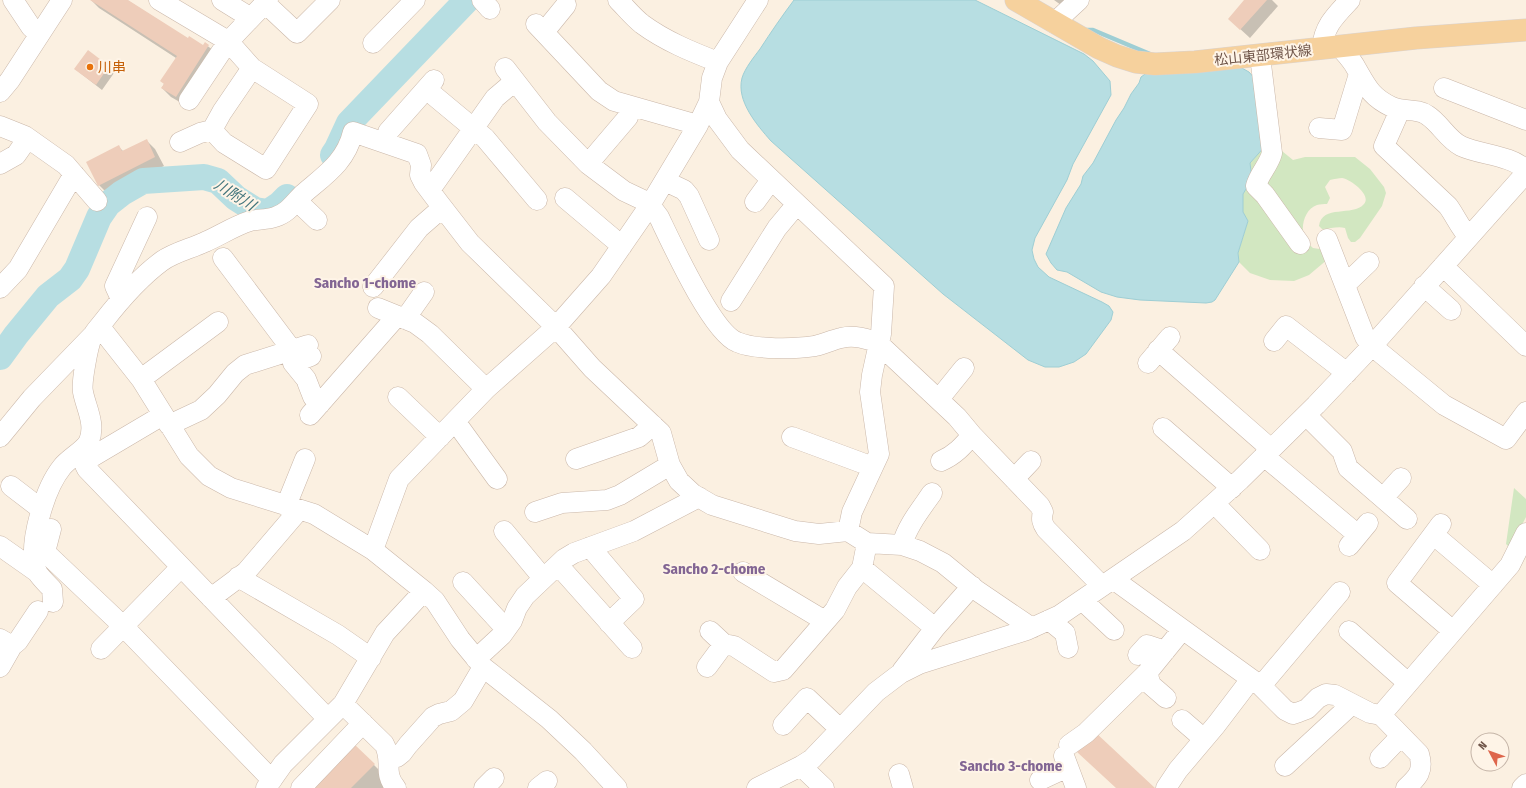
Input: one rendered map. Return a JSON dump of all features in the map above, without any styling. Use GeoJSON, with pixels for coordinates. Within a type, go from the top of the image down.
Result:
{"type":"FeatureCollection","features":[{"type":"Feature","properties":{"kind":"main road","name":"松山東部環状線"},"geometry":{"type":"LineString","coordinates":[[1016,0],[1099,48],[1136,62],[1155,64],[1260,56],[1416,38],[1526,30]]}},
{"type":"Feature","properties":{"kind":"street"},"geometry":{"type":"LineString","coordinates":[[13,0],[31,26],[40,34]]}},
{"type":"Feature","properties":{"kind":"street"},"geometry":{"type":"LineString","coordinates":[[0,92],[10,80],[62,0]]}},
{"type":"Feature","properties":{"kind":"street"},"geometry":{"type":"LineString","coordinates":[[159,0],[228,41],[252,68],[308,104],[266,169],[224,143],[212,130]]}},
{"type":"Feature","properties":{"kind":"street"},"geometry":{"type":"LineString","coordinates":[[222,0],[251,18]]}},
{"type":"Feature","properties":{"kind":"street"},"geometry":{"type":"LineString","coordinates":[[190,100],[228,41],[267,2],[297,33],[330,0]]}},
{"type":"Feature","properties":{"kind":"street"},"geometry":{"type":"LineString","coordinates":[[618,0],[642,23],[660,36],[691,52],[718,62]]}},
{"type":"Feature","properties":{"kind":"street"},"geometry":{"type":"LineString","coordinates":[[373,550],[399,479],[486,389],[556,328],[601,276],[622,246],[650,205],[698,125],[709,102],[712,78],[718,62],[758,0]]}},
{"type":"Feature","properties":{"kind":"street"},"geometry":{"type":"LineString","coordinates":[[1054,23],[1079,0]]}},
{"type":"Feature","properties":{"kind":"street"},"geometry":{"type":"LineString","coordinates":[[757,788],[812,759],[876,692],[901,673],[919,664],[1040,624],[1082,600],[1183,531],[1232,488],[1268,453],[1372,346],[1526,172],[1517,163],[1460,145],[1428,115],[1420,111],[1400,110],[1373,96],[1366,87],[1356,67],[1330,47],[1323,36],[1335,16],[1350,0]]}},
{"type":"Feature","properties":{"kind":"street"},"geometry":{"type":"LineString","coordinates":[[376,37],[412,1]]}},
{"type":"Feature","properties":{"kind":"street"},"geometry":{"type":"LineString","coordinates":[[566,5],[540,28],[599,91],[614,101],[631,107],[698,125]]}},
{"type":"Feature","properties":{"kind":"street"},"geometry":{"type":"LineString","coordinates":[[1260,56],[1272,153],[1270,160],[1258,178],[1256,186],[1265,195],[1300,244]]}},
{"type":"Feature","properties":{"kind":"street"},"geometry":{"type":"LineString","coordinates":[[180,142],[200,133],[212,130],[222,112],[252,68]]}},
{"type":"Feature","properties":{"kind":"street"},"geometry":{"type":"LineString","coordinates":[[1320,128],[1342,130],[1359,74]]}},
{"type":"Feature","properties":{"kind":"street"},"geometry":{"type":"LineString","coordinates":[[430,190],[510,75],[547,122],[588,164],[624,192],[643,200],[650,205],[659,217],[711,315],[720,328],[736,342],[746,345],[799,348],[851,337],[873,341],[879,344],[958,417],[972,435],[1040,506],[1043,512],[1041,518],[1046,529],[1108,583],[1182,630],[1256,683],[1285,710],[1293,714],[1306,709],[1318,698],[1326,694],[1335,695],[1370,713],[1381,715],[1419,754],[1421,762],[1420,772],[1416,779],[1406,788]]}},
{"type":"Feature","properties":{"kind":"street"},"geometry":{"type":"LineString","coordinates":[[390,124],[430,84],[485,138],[526,195]]}},
{"type":"Feature","properties":{"kind":"street"},"geometry":{"type":"LineString","coordinates":[[1444,88],[1526,120]]}},
{"type":"Feature","properties":{"kind":"street"},"geometry":{"type":"LineString","coordinates":[[709,102],[717,119],[740,150],[884,286],[881,334],[872,375],[870,392],[879,454],[852,512],[848,531]]}},
{"type":"Feature","properties":{"kind":"street"},"geometry":{"type":"LineString","coordinates":[[588,164],[628,117],[631,107]]}},
{"type":"Feature","properties":{"kind":"street"},"geometry":{"type":"LineString","coordinates":[[1400,110],[1380,150],[1448,206],[1456,217],[1461,229],[1469,237]]}},
{"type":"Feature","properties":{"kind":"street"},"geometry":{"type":"LineString","coordinates":[[0,126],[28,138],[66,165],[97,202]]}},
{"type":"Feature","properties":{"kind":"street"},"geometry":{"type":"LineString","coordinates":[[0,436],[32,398],[96,331],[121,299],[162,261],[182,250],[203,243],[250,221],[275,217],[290,209],[341,159],[350,145],[353,132],[417,154],[421,165],[420,175],[442,208],[470,243],[556,328],[592,368],[661,433],[670,465],[679,481],[699,497],[712,505],[795,531],[818,534],[848,531],[867,543],[902,545],[920,551],[943,563],[972,586],[1040,624],[1065,634],[1068,648]]}},
{"type":"Feature","properties":{"kind":"street"},"geometry":{"type":"LineString","coordinates":[[0,164],[16,155],[28,138]]}},
{"type":"Feature","properties":{"kind":"street"},"geometry":{"type":"LineString","coordinates":[[0,288],[18,269],[74,174]]}},
{"type":"Feature","properties":{"kind":"street"},"geometry":{"type":"LineString","coordinates":[[755,202],[771,180]]}},
{"type":"Feature","properties":{"kind":"street"},"geometry":{"type":"LineString","coordinates":[[665,181],[684,190],[689,196],[709,240]]}},
{"type":"Feature","properties":{"kind":"street"},"geometry":{"type":"LineString","coordinates":[[565,198],[622,246]]}},
{"type":"Feature","properties":{"kind":"street"},"geometry":{"type":"LineString","coordinates":[[297,201],[318,220]]}},
{"type":"Feature","properties":{"kind":"street"},"geometry":{"type":"LineString","coordinates":[[731,301],[777,228],[797,204]]}},
{"type":"Feature","properties":{"kind":"street"},"geometry":{"type":"LineString","coordinates":[[373,288],[419,228],[442,208]]}},
{"type":"Feature","properties":{"kind":"street"},"geometry":{"type":"LineString","coordinates":[[121,299],[115,286],[147,217]]}},
{"type":"Feature","properties":{"kind":"street"},"geometry":{"type":"LineString","coordinates":[[1327,238],[1366,337],[1372,346],[1444,404],[1506,439],[1526,412]]}},
{"type":"Feature","properties":{"kind":"street"},"geometry":{"type":"LineString","coordinates":[[1345,286],[1369,262]]}},
{"type":"Feature","properties":{"kind":"street"},"geometry":{"type":"LineString","coordinates":[[232,263],[304,351]]}},
{"type":"Feature","properties":{"kind":"street"},"geometry":{"type":"LineString","coordinates":[[1443,266],[1526,346]]}},
{"type":"Feature","properties":{"kind":"street"},"geometry":{"type":"LineString","coordinates":[[1424,286],[1450,310]]}},
{"type":"Feature","properties":{"kind":"street"},"geometry":{"type":"LineString","coordinates":[[304,351],[293,363],[306,379],[313,398],[315,410],[424,292]]}},
{"type":"Feature","properties":{"kind":"street"},"geometry":{"type":"LineString","coordinates":[[378,308],[415,323],[430,334],[486,389]]}},
{"type":"Feature","properties":{"kind":"street"},"geometry":{"type":"LineString","coordinates":[[141,379],[218,322]]}},
{"type":"Feature","properties":{"kind":"street"},"geometry":{"type":"LineString","coordinates":[[1274,340],[1286,326],[1346,373]]}},
{"type":"Feature","properties":{"kind":"street"},"geometry":{"type":"LineString","coordinates":[[96,331],[141,379],[189,456],[209,476],[231,488],[314,514],[373,550],[424,591],[434,601],[460,639],[479,663],[549,719],[583,751],[617,788]]}},
{"type":"Feature","properties":{"kind":"street"},"geometry":{"type":"LineString","coordinates":[[37,572],[34,558],[48,507],[61,468],[89,441],[92,427],[83,392],[82,381],[96,331]]}},
{"type":"Feature","properties":{"kind":"street"},"geometry":{"type":"LineString","coordinates":[[1158,350],[1268,453],[1358,534]]}},
{"type":"Feature","properties":{"kind":"street"},"geometry":{"type":"LineString","coordinates":[[304,351],[244,365],[235,373],[217,395],[201,410],[166,420],[92,457],[85,465],[90,473],[328,719]]}},
{"type":"Feature","properties":{"kind":"street"},"geometry":{"type":"LineString","coordinates":[[939,399],[964,368]]}},
{"type":"Feature","properties":{"kind":"street"},"geometry":{"type":"LineString","coordinates":[[398,397],[440,437]]}},
{"type":"Feature","properties":{"kind":"street"},"geometry":{"type":"LineString","coordinates":[[1306,415],[1342,451],[1348,468],[1407,518]]}},
{"type":"Feature","properties":{"kind":"street"},"geometry":{"type":"LineString","coordinates":[[455,421],[497,478]]}},
{"type":"Feature","properties":{"kind":"street"},"geometry":{"type":"LineString","coordinates":[[576,459],[639,437],[653,425]]}},
{"type":"Feature","properties":{"kind":"street"},"geometry":{"type":"LineString","coordinates":[[1163,428],[1232,488]]}},
{"type":"Feature","properties":{"kind":"street"},"geometry":{"type":"LineString","coordinates":[[803,435],[873,468]]}},
{"type":"Feature","properties":{"kind":"street"},"geometry":{"type":"LineString","coordinates":[[941,461],[951,457],[972,435]]}},
{"type":"Feature","properties":{"kind":"street"},"geometry":{"type":"LineString","coordinates":[[210,598],[246,572],[293,508],[305,459]]}},
{"type":"Feature","properties":{"kind":"street"},"geometry":{"type":"LineString","coordinates":[[1014,479],[1031,461]]}},
{"type":"Feature","properties":{"kind":"street"},"geometry":{"type":"LineString","coordinates":[[535,512],[562,503],[607,500],[620,495],[670,465]]}},
{"type":"Feature","properties":{"kind":"street"},"geometry":{"type":"LineString","coordinates":[[1383,498],[1401,478]]}},
{"type":"Feature","properties":{"kind":"street"},"geometry":{"type":"LineString","coordinates":[[11,486],[48,507]]}},
{"type":"Feature","properties":{"kind":"street"},"geometry":{"type":"LineString","coordinates":[[902,545],[910,526],[932,493]]}},
{"type":"Feature","properties":{"kind":"street"},"geometry":{"type":"LineString","coordinates":[[389,758],[397,757],[402,754],[408,744],[433,717],[451,711],[462,702],[479,663],[506,630],[525,596],[558,565],[574,553],[634,531],[699,497]]}},
{"type":"Feature","properties":{"kind":"street"},"geometry":{"type":"LineString","coordinates":[[1214,504],[1260,550]]}},
{"type":"Feature","properties":{"kind":"street"},"geometry":{"type":"LineString","coordinates":[[48,507],[45,552],[123,626],[269,784],[283,764],[343,704],[385,633],[424,591]]}},
{"type":"Feature","properties":{"kind":"street"},"geometry":{"type":"LineString","coordinates":[[1453,631],[1397,583],[1438,529],[1493,585]]}},
{"type":"Feature","properties":{"kind":"street"},"geometry":{"type":"LineString","coordinates":[[504,531],[543,578]]}},
{"type":"Feature","properties":{"kind":"street"},"geometry":{"type":"LineString","coordinates":[[1381,715],[1510,565],[1526,533]]}},
{"type":"Feature","properties":{"kind":"street"},"geometry":{"type":"LineString","coordinates":[[707,667],[717,638],[734,646],[774,672],[783,670],[808,652],[825,621],[834,610],[847,587],[862,568],[867,543]]}},
{"type":"Feature","properties":{"kind":"street"},"geometry":{"type":"LineString","coordinates":[[0,546],[37,572],[52,589],[45,607],[18,641],[6,643],[0,667]]}},
{"type":"Feature","properties":{"kind":"street"},"geometry":{"type":"LineString","coordinates":[[590,547],[634,599],[609,623]]}},
{"type":"Feature","properties":{"kind":"street"},"geometry":{"type":"LineString","coordinates":[[558,565],[632,648]]}},
{"type":"Feature","properties":{"kind":"street"},"geometry":{"type":"LineString","coordinates":[[101,648],[181,567]]}},
{"type":"Feature","properties":{"kind":"street"},"geometry":{"type":"LineString","coordinates":[[862,568],[935,628]]}},
{"type":"Feature","properties":{"kind":"street"},"geometry":{"type":"LineString","coordinates":[[743,572],[825,621]]}},
{"type":"Feature","properties":{"kind":"street"},"geometry":{"type":"LineString","coordinates":[[238,577],[338,635],[371,658]]}},
{"type":"Feature","properties":{"kind":"street"},"geometry":{"type":"LineString","coordinates":[[463,582],[506,630]]}},
{"type":"Feature","properties":{"kind":"street"},"geometry":{"type":"LineString","coordinates":[[901,673],[935,628],[972,586]]}},
{"type":"Feature","properties":{"kind":"street"},"geometry":{"type":"LineString","coordinates":[[1166,788],[1178,770],[1204,739],[1340,592]]}},
{"type":"Feature","properties":{"kind":"street"},"geometry":{"type":"LineString","coordinates":[[1082,600],[1114,630]]}},
{"type":"Feature","properties":{"kind":"street"},"geometry":{"type":"LineString","coordinates":[[1040,780],[1067,756],[1086,733],[1147,673],[1182,630]]}},
{"type":"Feature","properties":{"kind":"street"},"geometry":{"type":"LineString","coordinates":[[1349,631],[1408,683]]}},
{"type":"Feature","properties":{"kind":"street"},"geometry":{"type":"LineString","coordinates":[[1138,655],[1147,645],[1165,652]]}},
{"type":"Feature","properties":{"kind":"street"},"geometry":{"type":"LineString","coordinates":[[1147,673],[1151,685],[1166,698]]}},
{"type":"Feature","properties":{"kind":"street"},"geometry":{"type":"LineString","coordinates":[[783,725],[807,698],[840,729]]}},
{"type":"Feature","properties":{"kind":"street"},"geometry":{"type":"LineString","coordinates":[[343,704],[384,744],[388,751],[389,776],[392,787]]}},
{"type":"Feature","properties":{"kind":"street"},"geometry":{"type":"LineString","coordinates":[[1285,766],[1352,704]]}},
{"type":"Feature","properties":{"kind":"street"},"geometry":{"type":"LineString","coordinates":[[1182,720],[1204,739]]}},
{"type":"Feature","properties":{"kind":"street"},"geometry":{"type":"LineString","coordinates":[[301,788],[363,723]]}},
{"type":"Feature","properties":{"kind":"street"},"geometry":{"type":"LineString","coordinates":[[1380,758],[1401,736]]}},
{"type":"Feature","properties":{"kind":"street"},"geometry":{"type":"LineString","coordinates":[[1067,756],[1076,788]]}},
{"type":"Feature","properties":{"kind":"street"},"geometry":{"type":"LineString","coordinates":[[801,766],[824,788]]}},
{"type":"Feature","properties":{"kind":"street"},"geometry":{"type":"LineString","coordinates":[[1522,788],[1526,784]]}},
{"type":"Feature","properties":{"kind":"green space"},"geometry":{"type":"Polygon","coordinates":[[[1267,144],[1277,147],[1293,160],[1305,157],[1355,157],[1370,169],[1384,187],[1386,193],[1382,206],[1360,238],[1355,242],[1351,242],[1345,228],[1339,227],[1322,229],[1319,226],[1321,219],[1332,213],[1359,208],[1366,200],[1365,196],[1355,184],[1346,179],[1341,178],[1330,180],[1325,187],[1330,198],[1327,204],[1313,207],[1306,215],[1303,226],[1304,236],[1307,242],[1313,248],[1326,250],[1328,259],[1309,275],[1294,281],[1270,280],[1250,273],[1239,262],[1238,253],[1248,221],[1243,212],[1243,194],[1252,179],[1250,163],[1267,144]]]}},
{"type":"Feature","properties":{"kind":"green space"},"geometry":{"type":"Polygon","coordinates":[[[1514,488],[1526,499],[1526,517],[1510,548],[1506,544],[1514,488]]]}},
{"type":"Feature","properties":{"kind":"water"},"geometry":{"type":"Polygon","coordinates":[[[794,0],[975,0],[1084,54],[1093,61],[1110,81],[1111,95],[1035,238],[1032,250],[1038,267],[1049,277],[1102,302],[1109,306],[1113,312],[1111,320],[1086,354],[1074,362],[1059,367],[1045,367],[1028,360],[943,294],[765,135],[745,104],[741,87],[742,78],[745,70],[794,0]]]}},
{"type":"Feature","properties":{"kind":"water"},"geometry":{"type":"Polygon","coordinates":[[[1240,67],[1249,72],[1257,81],[1267,144],[1250,163],[1252,179],[1243,194],[1243,212],[1248,221],[1238,253],[1239,262],[1215,300],[1206,303],[1140,300],[1117,297],[1101,292],[1067,272],[1057,270],[1046,254],[1066,208],[1081,184],[1083,176],[1093,163],[1116,120],[1139,83],[1141,77],[1148,72],[1240,67]]]}},
{"type":"Feature","properties":{"kind":"building"},"geometry":{"type":"Polygon","coordinates":[[[90,0],[128,0],[188,38],[189,36],[203,45],[205,42],[209,45],[176,97],[161,88],[164,84],[160,81],[177,56],[90,0]]]}},
{"type":"Feature","properties":{"kind":"building"},"geometry":{"type":"Polygon","coordinates":[[[1244,0],[1267,0],[1240,30],[1228,19],[1244,0]]]}},
{"type":"Feature","properties":{"kind":"building"},"geometry":{"type":"Polygon","coordinates":[[[88,50],[109,66],[96,85],[74,69],[88,50]]]}},
{"type":"Feature","properties":{"kind":"building"},"geometry":{"type":"Polygon","coordinates":[[[147,139],[155,157],[98,186],[86,162],[119,145],[122,151],[147,139]]]}},
{"type":"Feature","properties":{"kind":"building"},"geometry":{"type":"Polygon","coordinates":[[[1095,732],[1155,788],[1116,788],[1077,752],[1095,732]]]}},
{"type":"Feature","properties":{"kind":"building"},"geometry":{"type":"Polygon","coordinates":[[[354,744],[375,764],[351,788],[311,788],[354,744]]]}},
{"type":"Feature","properties":{"kind":"waterway","name":"川附川"},"geometry":{"type":"LineString","coordinates":[[333,155],[349,123],[467,0]]}},
{"type":"Feature","properties":{"kind":"waterway"},"geometry":{"type":"LineString","coordinates":[[1084,30],[1093,30],[1150,54]]}},
{"type":"Feature","properties":{"kind":"waterway","name":"川附川"},"geometry":{"type":"LineString","coordinates":[[0,357],[48,296],[70,279],[77,269],[99,217],[108,204],[122,193],[143,181],[204,177],[218,181],[236,198],[255,210],[268,212],[287,197]]}},
{"type":"Feature","properties":{"kind":"place","name":"川串"},"geometry":{"type":"Point","coordinates":[90,67]}},
{"type":"Feature","properties":{"kind":"district","name":"Sancho 1-chome"},"geometry":{"type":"Point","coordinates":[365,283]}},
{"type":"Feature","properties":{"kind":"district","name":"Sancho 2-chome"},"geometry":{"type":"Point","coordinates":[714,569]}},
{"type":"Feature","properties":{"kind":"district","name":"Sancho 3-chome"},"geometry":{"type":"Point","coordinates":[1011,766]}}]}
